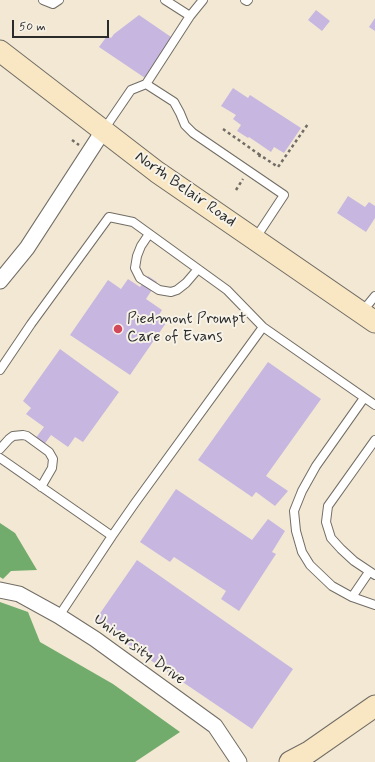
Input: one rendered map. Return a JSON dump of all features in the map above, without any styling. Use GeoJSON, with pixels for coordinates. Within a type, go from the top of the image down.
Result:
{"type":"FeatureCollection","features":[{"type":"Feature","properties":{"kind":"main road","name":"North Belair Road"},"geometry":{"type":"LineString","coordinates":[[0,51],[157,172],[368,317]]}},
{"type":"Feature","properties":{"kind":"main road"},"geometry":{"type":"LineString","coordinates":[[290,762],[309,752],[375,706]]}},
{"type":"Feature","properties":{"kind":"street"},"geometry":{"type":"LineString","coordinates":[[0,281],[27,248],[103,131]]}},
{"type":"Feature","properties":{"kind":"street","name":"University Drive"},"geometry":{"type":"LineString","coordinates":[[0,590],[19,594],[96,639],[215,726],[240,762]]}},
{"type":"Feature","properties":{"kind":"lane"},"geometry":{"type":"LineString","coordinates":[[43,0],[53,4],[59,0]]}},
{"type":"Feature","properties":{"kind":"lane"},"geometry":{"type":"LineString","coordinates":[[166,0],[190,16]]}},
{"type":"Feature","properties":{"kind":"lane"},"geometry":{"type":"LineString","coordinates":[[103,131],[130,90],[146,84],[190,16],[203,0]]}},
{"type":"Feature","properties":{"kind":"lane"},"geometry":{"type":"LineString","coordinates":[[146,84],[174,102],[185,125],[193,133],[284,195],[255,239]]}},
{"type":"Feature","properties":{"kind":"lane"},"geometry":{"type":"LineString","coordinates":[[0,370],[31,324],[110,217],[134,222],[227,290],[263,327],[375,405]]}},
{"type":"Feature","properties":{"kind":"lane"},"geometry":{"type":"LineString","coordinates":[[150,234],[141,246],[137,256],[135,268],[140,278],[159,290],[171,292],[177,290],[186,283],[198,269]]}},
{"type":"Feature","properties":{"kind":"lane"},"geometry":{"type":"LineString","coordinates":[[368,317],[375,296]]}},
{"type":"Feature","properties":{"kind":"lane"},"geometry":{"type":"LineString","coordinates":[[59,616],[112,536],[263,327]]}},
{"type":"Feature","properties":{"kind":"lane"},"geometry":{"type":"LineString","coordinates":[[364,398],[316,466],[302,491],[294,511],[296,531],[302,552],[310,566],[332,586],[352,597],[375,605]]}},
{"type":"Feature","properties":{"kind":"lane"},"geometry":{"type":"LineString","coordinates":[[0,449],[9,439],[17,435],[22,435],[27,436],[49,452],[52,459],[52,468],[40,486]]}},
{"type":"Feature","properties":{"kind":"lane"},"geometry":{"type":"LineString","coordinates":[[352,597],[372,574],[354,561],[331,538],[326,522],[328,506],[375,440]]}},
{"type":"Feature","properties":{"kind":"lane"},"geometry":{"type":"LineString","coordinates":[[0,458],[112,536]]}},
{"type":"Feature","properties":{"kind":"path"},"geometry":{"type":"LineString","coordinates":[[223,129],[259,156],[278,167],[308,124]]}},
{"type":"Feature","properties":{"kind":"path"},"geometry":{"type":"LineString","coordinates":[[72,140],[79,145]]}},
{"type":"Feature","properties":{"kind":"path"},"geometry":{"type":"LineString","coordinates":[[236,190],[245,177]]}},
{"type":"Feature","properties":{"kind":"green space"},"geometry":{"type":"Polygon","coordinates":[[[0,523],[15,533],[37,570],[11,571],[3,579],[0,577],[0,523]]]}},
{"type":"Feature","properties":{"kind":"green space"},"geometry":{"type":"Polygon","coordinates":[[[0,602],[28,612],[40,642],[113,684],[180,732],[135,762],[0,762],[0,602]]]}},
{"type":"Feature","properties":{"kind":"building"},"geometry":{"type":"Polygon","coordinates":[[[316,10],[330,21],[322,31],[308,20],[316,10]]]}},
{"type":"Feature","properties":{"kind":"building"},"geometry":{"type":"Polygon","coordinates":[[[139,15],[174,39],[148,80],[99,47],[107,36],[111,38],[139,15]]]}},
{"type":"Feature","properties":{"kind":"building"},"geometry":{"type":"Polygon","coordinates":[[[375,18],[375,31],[369,27],[375,18]]]}},
{"type":"Feature","properties":{"kind":"building"},"geometry":{"type":"Polygon","coordinates":[[[233,88],[248,98],[250,95],[301,128],[284,153],[274,147],[271,152],[249,137],[248,138],[237,131],[241,125],[233,119],[236,115],[221,106],[233,88]]]}},
{"type":"Feature","properties":{"kind":"building"},"geometry":{"type":"Polygon","coordinates":[[[348,196],[365,207],[369,202],[375,206],[375,218],[366,232],[337,213],[348,196]]]}},
{"type":"Feature","properties":{"kind":"building","name":"Piedmont Prompt Care of Evans"},"geometry":{"type":"Polygon","coordinates":[[[148,276],[157,282],[146,299],[162,310],[157,318],[166,323],[130,375],[70,335],[108,280],[121,289],[128,279],[140,287],[148,276]]]}},
{"type":"Feature","properties":{"kind":"building"},"geometry":{"type":"Polygon","coordinates":[[[60,349],[119,392],[83,442],[75,437],[68,447],[51,435],[41,449],[32,443],[44,427],[26,414],[31,408],[23,401],[60,349]]]}},
{"type":"Feature","properties":{"kind":"building"},"geometry":{"type":"Polygon","coordinates":[[[268,362],[321,399],[266,476],[288,491],[275,506],[256,492],[252,497],[198,460],[268,362]]]}},
{"type":"Feature","properties":{"kind":"building"},"geometry":{"type":"Polygon","coordinates":[[[176,489],[252,540],[268,519],[285,531],[272,552],[276,554],[239,611],[221,599],[226,591],[174,557],[170,562],[140,542],[176,489]]]}},
{"type":"Feature","properties":{"kind":"building"},"geometry":{"type":"Polygon","coordinates":[[[137,560],[293,669],[252,729],[94,622],[137,560]]]}},
{"type":"Feature","properties":{"kind":"place","name":"Piedmont Prompt Care of Evans"},"geometry":{"type":"Point","coordinates":[118,329]}}]}
